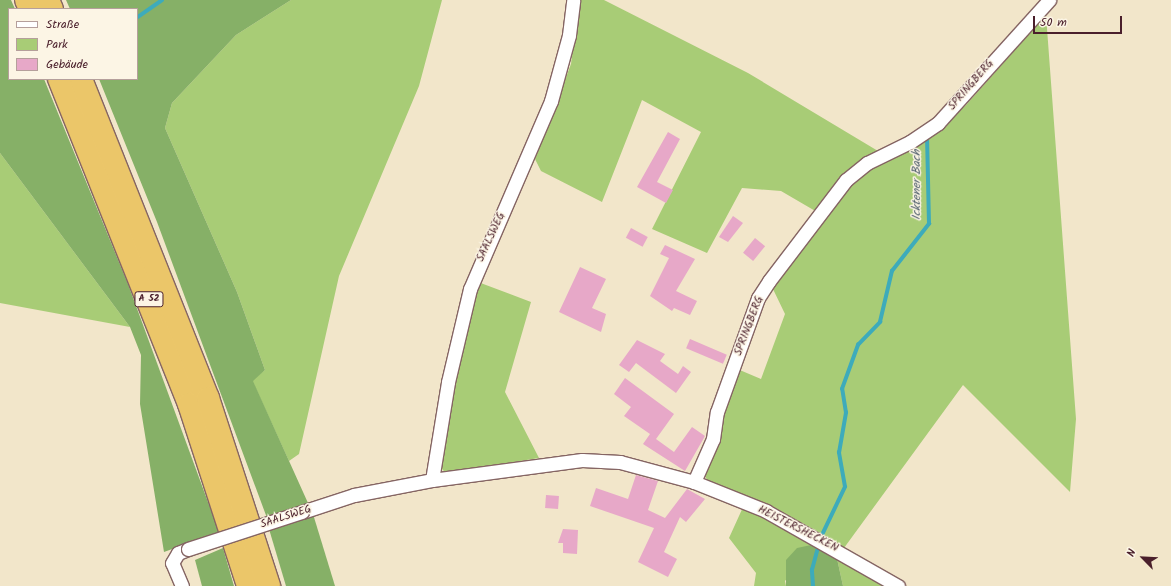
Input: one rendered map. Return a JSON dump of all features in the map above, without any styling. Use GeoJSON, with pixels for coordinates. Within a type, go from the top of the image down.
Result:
{"type":"FeatureCollection","features":[{"type":"Feature","properties":{"kind":"highway","name":"A 52"},"geometry":{"type":"LineString","coordinates":[[59,80],[189,404],[248,586]]}},
{"type":"Feature","properties":{"kind":"highway","name":"A 52"},"geometry":{"type":"LineString","coordinates":[[81,80],[208,398],[269,586]]}},
{"type":"Feature","properties":{"kind":"street","name":"SAALSWEG"},"geometry":{"type":"LineString","coordinates":[[182,586],[172,563],[178,553],[354,495],[434,480],[448,382],[470,289],[550,101],[568,35],[573,0]]}},
{"type":"Feature","properties":{"kind":"street","name":"SPRINGBERG"},"geometry":{"type":"LineString","coordinates":[[694,482],[713,439],[717,412],[758,298],[769,281],[846,180],[866,162],[910,142],[938,123],[1049,0]]}},
{"type":"Feature","properties":{"kind":"street"},"geometry":{"type":"LineString","coordinates":[[434,480],[582,460],[620,462],[694,482]]}},
{"type":"Feature","properties":{"kind":"street","name":"HEISTERSHECKEN"},"geometry":{"type":"LineString","coordinates":[[694,482],[766,511],[898,586]]}},
{"type":"Feature","properties":{"kind":"green space"},"geometry":{"type":"Polygon","coordinates":[[[0,0],[11,0],[15,8],[8,8],[8,80],[44,80],[128,284],[219,532],[164,552],[140,404],[141,355],[130,327],[0,153],[0,0]]]}},
{"type":"Feature","properties":{"kind":"green space"},"geometry":{"type":"Polygon","coordinates":[[[66,0],[291,0],[236,35],[172,103],[165,128],[237,292],[265,370],[253,381],[308,503],[267,518],[157,222],[99,80],[138,80],[138,8],[70,8],[66,0]]]}},
{"type":"Feature","properties":{"kind":"green space"},"geometry":{"type":"Polygon","coordinates":[[[291,0],[442,0],[419,86],[339,276],[299,454],[289,461],[252,380],[265,370],[237,292],[165,128],[172,103],[236,35],[291,0]]]}},
{"type":"Feature","properties":{"kind":"green space"},"geometry":{"type":"Polygon","coordinates":[[[579,0],[604,0],[748,73],[878,151],[817,212],[781,191],[742,188],[707,253],[652,229],[701,132],[642,100],[602,202],[541,171],[535,159],[571,64],[579,0]]]}},
{"type":"Feature","properties":{"kind":"green space"},"geometry":{"type":"Polygon","coordinates":[[[1046,15],[1076,419],[1070,492],[963,385],[844,548],[708,482],[704,474],[735,368],[761,379],[785,314],[772,287],[858,174],[941,125],[966,105],[1046,15]]]}},
{"type":"Feature","properties":{"kind":"green space"},"geometry":{"type":"Polygon","coordinates":[[[0,153],[130,327],[0,303],[0,153]]]}},
{"type":"Feature","properties":{"kind":"green space"},"geometry":{"type":"Polygon","coordinates":[[[478,282],[531,302],[505,392],[539,458],[446,473],[441,468],[453,387],[478,282]]]}},
{"type":"Feature","properties":{"kind":"green space"},"geometry":{"type":"Polygon","coordinates":[[[744,505],[816,544],[785,581],[786,586],[754,586],[756,573],[729,538],[744,505]]]}},
{"type":"Feature","properties":{"kind":"green space"},"geometry":{"type":"Polygon","coordinates":[[[313,514],[335,586],[286,586],[269,529],[313,514]]]}},
{"type":"Feature","properties":{"kind":"green space"},"geometry":{"type":"Polygon","coordinates":[[[816,544],[836,554],[843,586],[786,586],[786,560],[797,548],[816,544]]]}},
{"type":"Feature","properties":{"kind":"green space"},"geometry":{"type":"Polygon","coordinates":[[[223,548],[234,586],[202,586],[195,560],[223,548]]]}},
{"type":"Feature","properties":{"kind":"green space"},"geometry":{"type":"Polygon","coordinates":[[[836,554],[887,586],[843,586],[836,554]]]}},
{"type":"Feature","properties":{"kind":"building"},"geometry":{"type":"Polygon","coordinates":[[[668,132],[680,139],[657,182],[673,190],[666,203],[637,187],[668,132]]]}},
{"type":"Feature","properties":{"kind":"building"},"geometry":{"type":"Polygon","coordinates":[[[733,216],[743,223],[728,242],[719,237],[733,216]]]}},
{"type":"Feature","properties":{"kind":"building"},"geometry":{"type":"Polygon","coordinates":[[[631,228],[648,237],[643,247],[626,238],[631,228]]]}},
{"type":"Feature","properties":{"kind":"building"},"geometry":{"type":"Polygon","coordinates":[[[755,238],[765,246],[753,261],[743,253],[755,238]]]}},
{"type":"Feature","properties":{"kind":"building"},"geometry":{"type":"Polygon","coordinates":[[[665,245],[695,259],[676,291],[697,301],[690,315],[674,308],[672,311],[650,296],[669,258],[660,254],[665,245]]]}},
{"type":"Feature","properties":{"kind":"building"},"geometry":{"type":"Polygon","coordinates":[[[580,267],[606,279],[592,308],[606,314],[601,332],[559,312],[580,267]]]}},
{"type":"Feature","properties":{"kind":"building"},"geometry":{"type":"Polygon","coordinates":[[[690,339],[727,355],[723,364],[686,348],[690,339]]]}},
{"type":"Feature","properties":{"kind":"building"},"geometry":{"type":"Polygon","coordinates":[[[637,340],[665,354],[660,361],[678,374],[683,366],[691,372],[676,393],[636,363],[629,372],[619,365],[637,340]]]}},
{"type":"Feature","properties":{"kind":"building"},"geometry":{"type":"Polygon","coordinates":[[[625,378],[674,414],[656,439],[674,452],[692,427],[705,436],[685,471],[643,444],[650,434],[624,416],[631,407],[614,394],[625,378]]]}},
{"type":"Feature","properties":{"kind":"building"},"geometry":{"type":"Polygon","coordinates":[[[636,475],[658,481],[648,510],[665,518],[687,489],[705,499],[686,522],[680,517],[664,552],[677,559],[668,577],[638,562],[654,528],[590,506],[596,488],[628,499],[636,475]]]}},
{"type":"Feature","properties":{"kind":"building"},"geometry":{"type":"Polygon","coordinates":[[[546,495],[559,496],[558,509],[545,508],[546,495]]]}},
{"type":"Feature","properties":{"kind":"building"},"geometry":{"type":"Polygon","coordinates":[[[563,529],[578,530],[577,554],[563,553],[563,543],[558,543],[563,529]]]}},
{"type":"Feature","properties":{"kind":"waterway"},"geometry":{"type":"LineString","coordinates":[[138,17],[162,0]]}},
{"type":"Feature","properties":{"kind":"waterway","name":"Icktener Bach"},"geometry":{"type":"LineString","coordinates":[[822,535],[845,487],[839,453],[846,413],[842,389],[858,345],[880,322],[892,271],[929,224],[927,139]]}},
{"type":"Feature","properties":{"kind":"waterway","name":"Icktener Bach"},"geometry":{"type":"LineString","coordinates":[[813,586],[812,570],[817,551]]}}]}
